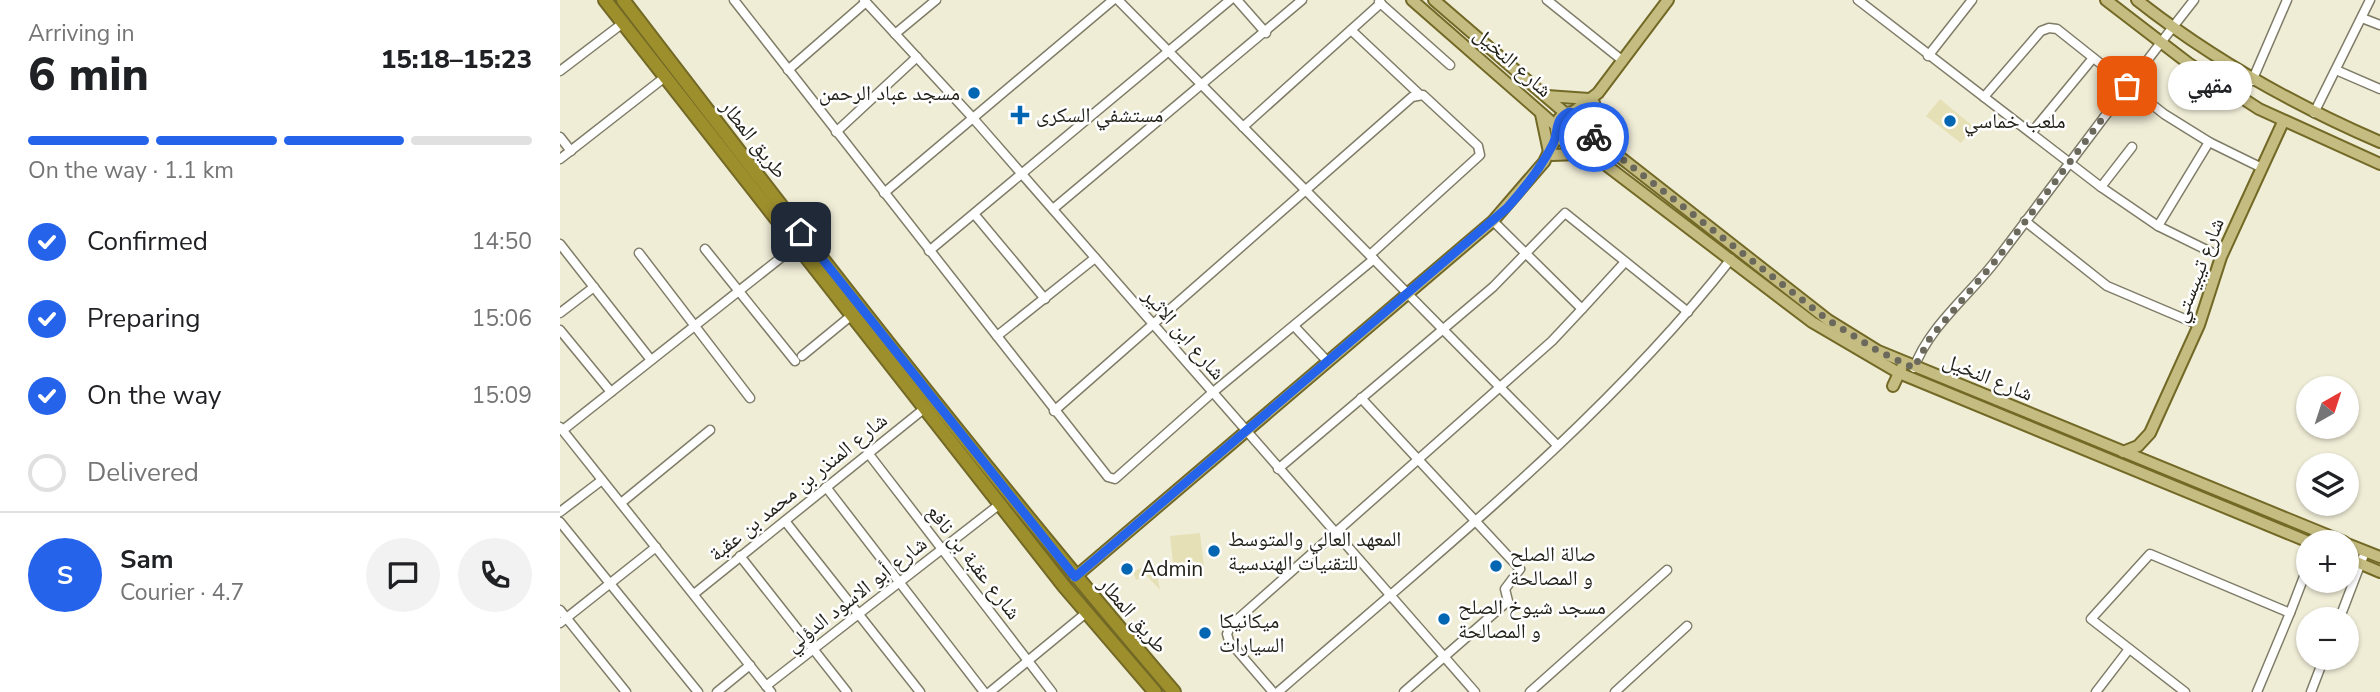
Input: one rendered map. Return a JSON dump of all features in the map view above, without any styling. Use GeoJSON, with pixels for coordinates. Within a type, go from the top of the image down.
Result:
{"type":"FeatureCollection","features":[{"type":"Feature","properties":{"kind":"highway","name":"طريق المطار"},"geometry":{"type":"LineString","coordinates":[[606,0],[1086,613],[1154,692]]}},
{"type":"Feature","properties":{"kind":"highway","name":"طريق المطار"},"geometry":{"type":"LineString","coordinates":[[623,0],[801,232],[1075,577],[1174,692]]}},
{"type":"Feature","properties":{"kind":"main road","name":"شارع النخيل"},"geometry":{"type":"LineString","coordinates":[[1412,0],[1572,143],[1602,160],[1812,322],[1906,368],[2296,536]]}},
{"type":"Feature","properties":{"kind":"main road","name":"شارع النخيل"},"geometry":{"type":"LineString","coordinates":[[1434,0],[1544,95],[1569,113],[1582,115],[1588,127],[1605,146],[1828,320],[1906,368]]}},
{"type":"Feature","properties":{"kind":"main road"},"geometry":{"type":"LineString","coordinates":[[1549,156],[1557,130],[1569,113],[1594,98],[1668,0]]}},
{"type":"Feature","properties":{"kind":"main road"},"geometry":{"type":"LineString","coordinates":[[2106,0],[2160,42],[2283,122],[2380,164]]}},
{"type":"Feature","properties":{"kind":"main road"},"geometry":{"type":"LineString","coordinates":[[2137,0],[2172,27],[2252,80],[2314,113],[2380,142]]}},
{"type":"Feature","properties":{"kind":"main road"},"geometry":{"type":"LineString","coordinates":[[1544,95],[1562,99],[1594,98]]}},
{"type":"Feature","properties":{"kind":"main road"},"geometry":{"type":"LineString","coordinates":[[1075,577],[1493,221],[1549,156],[1572,143],[1588,127],[1594,98]]}},
{"type":"Feature","properties":{"kind":"main road"},"geometry":{"type":"LineString","coordinates":[[1594,98],[1605,146]]}},
{"type":"Feature","properties":{"kind":"main road"},"geometry":{"type":"LineString","coordinates":[[1540,112],[1549,156]]}},
{"type":"Feature","properties":{"kind":"main road","name":"شارع تيبيستي"},"geometry":{"type":"LineString","coordinates":[[2150,433],[2199,325],[2221,257],[2283,122]]}},
{"type":"Feature","properties":{"kind":"main road"},"geometry":{"type":"LineString","coordinates":[[1549,156],[1578,154],[1602,160]]}},
{"type":"Feature","properties":{"kind":"main road"},"geometry":{"type":"LineString","coordinates":[[1757,296],[1765,286]]}},
{"type":"Feature","properties":{"kind":"main road"},"geometry":{"type":"LineString","coordinates":[[1804,332],[1812,322]]}},
{"type":"Feature","properties":{"kind":"main road"},"geometry":{"type":"LineString","coordinates":[[1893,386],[1906,368]]}},
{"type":"Feature","properties":{"kind":"main road"},"geometry":{"type":"LineString","coordinates":[[2123,452],[2138,446],[2150,433]]}},
{"type":"Feature","properties":{"kind":"main road"},"geometry":{"type":"LineString","coordinates":[[2150,433],[2150,450],[2157,464]]}},
{"type":"Feature","properties":{"kind":"main road","name":"شارع النخيل"},"geometry":{"type":"LineString","coordinates":[[2078,440],[2157,464],[2314,530]]}},
{"type":"Feature","properties":{"kind":"main road","name":"شارع النخيل"},"geometry":{"type":"LineString","coordinates":[[2359,549],[2380,557]]}},
{"type":"Feature","properties":{"kind":"main road"},"geometry":{"type":"LineString","coordinates":[[2361,564],[2380,572]]}},
{"type":"Feature","properties":{"kind":"street"},"geometry":{"type":"LineString","coordinates":[[734,0],[1054,411],[1108,477],[1115,479],[1372,257],[1480,155],[1478,146],[1351,30]]}},
{"type":"Feature","properties":{"kind":"street"},"geometry":{"type":"LineString","coordinates":[[895,34],[936,0]]}},
{"type":"Feature","properties":{"kind":"street"},"geometry":{"type":"LineString","coordinates":[[884,193],[1115,0],[1557,445]]}},
{"type":"Feature","properties":{"kind":"street"},"geometry":{"type":"LineString","coordinates":[[929,251],[1230,0]]}},
{"type":"Feature","properties":{"kind":"street"},"geometry":{"type":"LineString","coordinates":[[1237,0],[1266,33]]}},
{"type":"Feature","properties":{"kind":"street"},"geometry":{"type":"LineString","coordinates":[[1053,209],[1266,33],[1302,0]]}},
{"type":"Feature","properties":{"kind":"street"},"geometry":{"type":"LineString","coordinates":[[1548,0],[1559,4],[1623,61]]}},
{"type":"Feature","properties":{"kind":"street"},"geometry":{"type":"LineString","coordinates":[[1858,0],[2101,187],[2158,226],[2221,257]]}},
{"type":"Feature","properties":{"kind":"street"},"geometry":{"type":"LineString","coordinates":[[1928,56],[1972,0]]}},
{"type":"Feature","properties":{"kind":"street"},"geometry":{"type":"LineString","coordinates":[[1906,368],[1973,289],[2068,161],[2194,0]]}},
{"type":"Feature","properties":{"kind":"street"},"geometry":{"type":"LineString","coordinates":[[2252,80],[2287,0]]}},
{"type":"Feature","properties":{"kind":"street"},"geometry":{"type":"LineString","coordinates":[[2314,113],[2370,0]]}},
{"type":"Feature","properties":{"kind":"street"},"geometry":{"type":"LineString","coordinates":[[788,70],[865,1]]}},
{"type":"Feature","properties":{"kind":"street","name":"شارع ابن الاثير"},"geometry":{"type":"LineString","coordinates":[[865,1],[972,117],[1475,692]]}},
{"type":"Feature","properties":{"kind":"street"},"geometry":{"type":"LineString","coordinates":[[1244,127],[1379,2],[1450,65]]}},
{"type":"Feature","properties":{"kind":"street"},"geometry":{"type":"LineString","coordinates":[[2362,18],[2380,25]]}},
{"type":"Feature","properties":{"kind":"street"},"geometry":{"type":"LineString","coordinates":[[560,71],[623,23]]}},
{"type":"Feature","properties":{"kind":"street"},"geometry":{"type":"LineString","coordinates":[[1984,97],[2044,29],[2057,29],[2164,114],[2210,142],[2262,168]]}},
{"type":"Feature","properties":{"kind":"street"},"geometry":{"type":"LineString","coordinates":[[836,132],[917,57]]}},
{"type":"Feature","properties":{"kind":"street"},"geometry":{"type":"LineString","coordinates":[[2032,132],[2093,58]]}},
{"type":"Feature","properties":{"kind":"street"},"geometry":{"type":"LineString","coordinates":[[2336,70],[2380,89]]}},
{"type":"Feature","properties":{"kind":"street"},"geometry":{"type":"LineString","coordinates":[[560,159],[665,77]]}},
{"type":"Feature","properties":{"kind":"street"},"geometry":{"type":"LineString","coordinates":[[1054,411],[1412,97],[1419,94]]}},
{"type":"Feature","properties":{"kind":"street"},"geometry":{"type":"LineString","coordinates":[[560,137],[571,151]]}},
{"type":"Feature","properties":{"kind":"street"},"geometry":{"type":"LineString","coordinates":[[2158,226],[2210,142]]}},
{"type":"Feature","properties":{"kind":"street"},"geometry":{"type":"LineString","coordinates":[[2101,187],[2132,147]]}},
{"type":"Feature","properties":{"kind":"street"},"geometry":{"type":"LineString","coordinates":[[1278,469],[1527,255],[1565,213],[1688,312]]}},
{"type":"Feature","properties":{"kind":"street"},"geometry":{"type":"LineString","coordinates":[[975,215],[1045,299]]}},
{"type":"Feature","properties":{"kind":"street"},"geometry":{"type":"LineString","coordinates":[[1493,221],[1582,309]]}},
{"type":"Feature","properties":{"kind":"street"},"geometry":{"type":"LineString","coordinates":[[2025,221],[2108,286],[2199,325]]}},
{"type":"Feature","properties":{"kind":"street"},"geometry":{"type":"LineString","coordinates":[[560,244],[651,360]]}},
{"type":"Feature","properties":{"kind":"street"},"geometry":{"type":"LineString","coordinates":[[768,689],[561,429],[797,245]]}},
{"type":"Feature","properties":{"kind":"street"},"geometry":{"type":"LineString","coordinates":[[705,249],[798,359],[852,315]]}},
{"type":"Feature","properties":{"kind":"street"},"geometry":{"type":"LineString","coordinates":[[639,253],[750,398]]}},
{"type":"Feature","properties":{"kind":"street"},"geometry":{"type":"LineString","coordinates":[[997,336],[1095,258]]}},
{"type":"Feature","properties":{"kind":"street"},"geometry":{"type":"LineString","coordinates":[[1625,262],[1582,309],[1228,631],[1229,641],[1276,692],[1557,445],[1641,364],[1731,260]]}},
{"type":"Feature","properties":{"kind":"street"},"geometry":{"type":"LineString","coordinates":[[560,313],[594,287]]}},
{"type":"Feature","properties":{"kind":"street"},"geometry":{"type":"LineString","coordinates":[[1294,326],[1328,362]]}},
{"type":"Feature","properties":{"kind":"street"},"geometry":{"type":"LineString","coordinates":[[560,330],[611,392]]}},
{"type":"Feature","properties":{"kind":"street"},"geometry":{"type":"LineString","coordinates":[[1362,398],[1475,518],[1518,566],[1520,572],[1505,589],[1508,601],[1404,692]]}},
{"type":"Feature","properties":{"kind":"street","name":"شارع المنذر بن محمد بن عقبة"},"geometry":{"type":"LineString","coordinates":[[694,594],[925,408]]}},
{"type":"Feature","properties":{"kind":"street"},"geometry":{"type":"LineString","coordinates":[[621,503],[710,430]]}},
{"type":"Feature","properties":{"kind":"street","name":"شارع عقبة بن نافع"},"geometry":{"type":"LineString","coordinates":[[868,453],[1052,692]]}},
{"type":"Feature","properties":{"kind":"street"},"geometry":{"type":"LineString","coordinates":[[560,512],[602,480]]}},
{"type":"Feature","properties":{"kind":"street"},"geometry":{"type":"LineString","coordinates":[[826,487],[898,584],[984,692]]}},
{"type":"Feature","properties":{"kind":"street","name":"شارع أبو الاسود الدؤلي"},"geometry":{"type":"LineString","coordinates":[[768,689],[813,650],[1000,504]]}},
{"type":"Feature","properties":{"kind":"street"},"geometry":{"type":"LineString","coordinates":[[785,521],[920,692]]}},
{"type":"Feature","properties":{"kind":"street"},"geometry":{"type":"LineString","coordinates":[[560,522],[698,692]]}},
{"type":"Feature","properties":{"kind":"street"},"geometry":{"type":"LineString","coordinates":[[563,620],[656,547]]}},
{"type":"Feature","properties":{"kind":"street"},"geometry":{"type":"LineString","coordinates":[[2344,607],[2365,552]]}},
{"type":"Feature","properties":{"kind":"street"},"geometry":{"type":"LineString","coordinates":[[2185,692],[2091,619],[2150,554],[2290,612]]}},
{"type":"Feature","properties":{"kind":"street"},"geometry":{"type":"LineString","coordinates":[[740,556],[847,692]]}},
{"type":"Feature","properties":{"kind":"street"},"geometry":{"type":"LineString","coordinates":[[1530,692],[1667,570]]}},
{"type":"Feature","properties":{"kind":"street"},"geometry":{"type":"LineString","coordinates":[[2257,692],[2297,593]]}},
{"type":"Feature","properties":{"kind":"street"},"geometry":{"type":"LineString","coordinates":[[560,610],[563,620],[626,692]]}},
{"type":"Feature","properties":{"kind":"street"},"geometry":{"type":"LineString","coordinates":[[990,692],[1086,613]]}},
{"type":"Feature","properties":{"kind":"street"},"geometry":{"type":"LineString","coordinates":[[1615,692],[1686,626]]}},
{"type":"Feature","properties":{"kind":"street"},"geometry":{"type":"LineString","coordinates":[[2096,692],[2129,649]]}},
{"type":"Feature","properties":{"kind":"street"},"geometry":{"type":"LineString","coordinates":[[717,692],[750,666]]}},
{"type":"Feature","properties":{"kind":"street"},"geometry":{"type":"LineString","coordinates":[[2311,692],[2319,670]]}},
{"type":"Feature","properties":{"kind":"shaded area","name":"ملعب خماسي"},"geometry":{"type":"Polygon","coordinates":[[[1940,99],[1974,127],[1961,143],[1926,116],[1940,99]]]}},
{"type":"Feature","properties":{"kind":"shaded area"},"geometry":{"type":"Polygon","coordinates":[[[1200,533],[1204,566],[1197,567],[1196,561],[1181,562],[1182,570],[1174,572],[1170,536],[1200,533]]]}},
{"type":"Feature","properties":{"kind":"shaded area"},"geometry":{"type":"Polygon","coordinates":[[[1147,565],[1150,571],[1156,570],[1160,590],[1146,575],[1136,580],[1133,572],[1147,565]]]}},
{"type":"Feature","properties":{"kind":"way so far"},"geometry":{"type":"LineString","coordinates":[[1594,137],[1828,320],[1878,351],[1914,368],[1930,338],[1997,259],[2068,161],[2127,86]]}},
{"type":"Feature","properties":{"kind":"place","name":"مقهي"},"geometry":{"type":"Point","coordinates":[2127,86]}},
{"type":"Feature","properties":{"kind":"place","name":"مسجد عباد الرحمن"},"geometry":{"type":"Point","coordinates":[974,93]}},
{"type":"Feature","properties":{"kind":"place","name":"مستشفي السكرى"},"geometry":{"type":"Point","coordinates":[1020,115]}},
{"type":"Feature","properties":{"kind":"place","name":"ملعب خماسي"},"geometry":{"type":"Point","coordinates":[1950,121]}},
{"type":"Feature","properties":{"kind":"place","name":"المعهد العالي والمتوسط للتقنيات الهندسية"},"geometry":{"type":"Point","coordinates":[1214,551]}},
{"type":"Feature","properties":{"kind":"place","name":"صالة الصلح و المصالحة"},"geometry":{"type":"Point","coordinates":[1496,566]}},
{"type":"Feature","properties":{"kind":"place","name":"Admin"},"geometry":{"type":"Point","coordinates":[1127,569]}},
{"type":"Feature","properties":{"kind":"place","name":"مسجد شيوخ الصلح و المصالحة"},"geometry":{"type":"Point","coordinates":[1444,619]}},
{"type":"Feature","properties":{"kind":"place","name":"ميكانيكا السيارات"},"geometry":{"type":"Point","coordinates":[1205,633]}},
{"type":"Feature","properties":{"kind":"route"},"geometry":{"type":"LineString","coordinates":[[801,232],[1075,577],[1507,208],[1544,162],[1558,134],[1556,126],[1561,116],[1569,112],[1582,115],[1587,122],[1588,132],[1594,137]]}}]}
